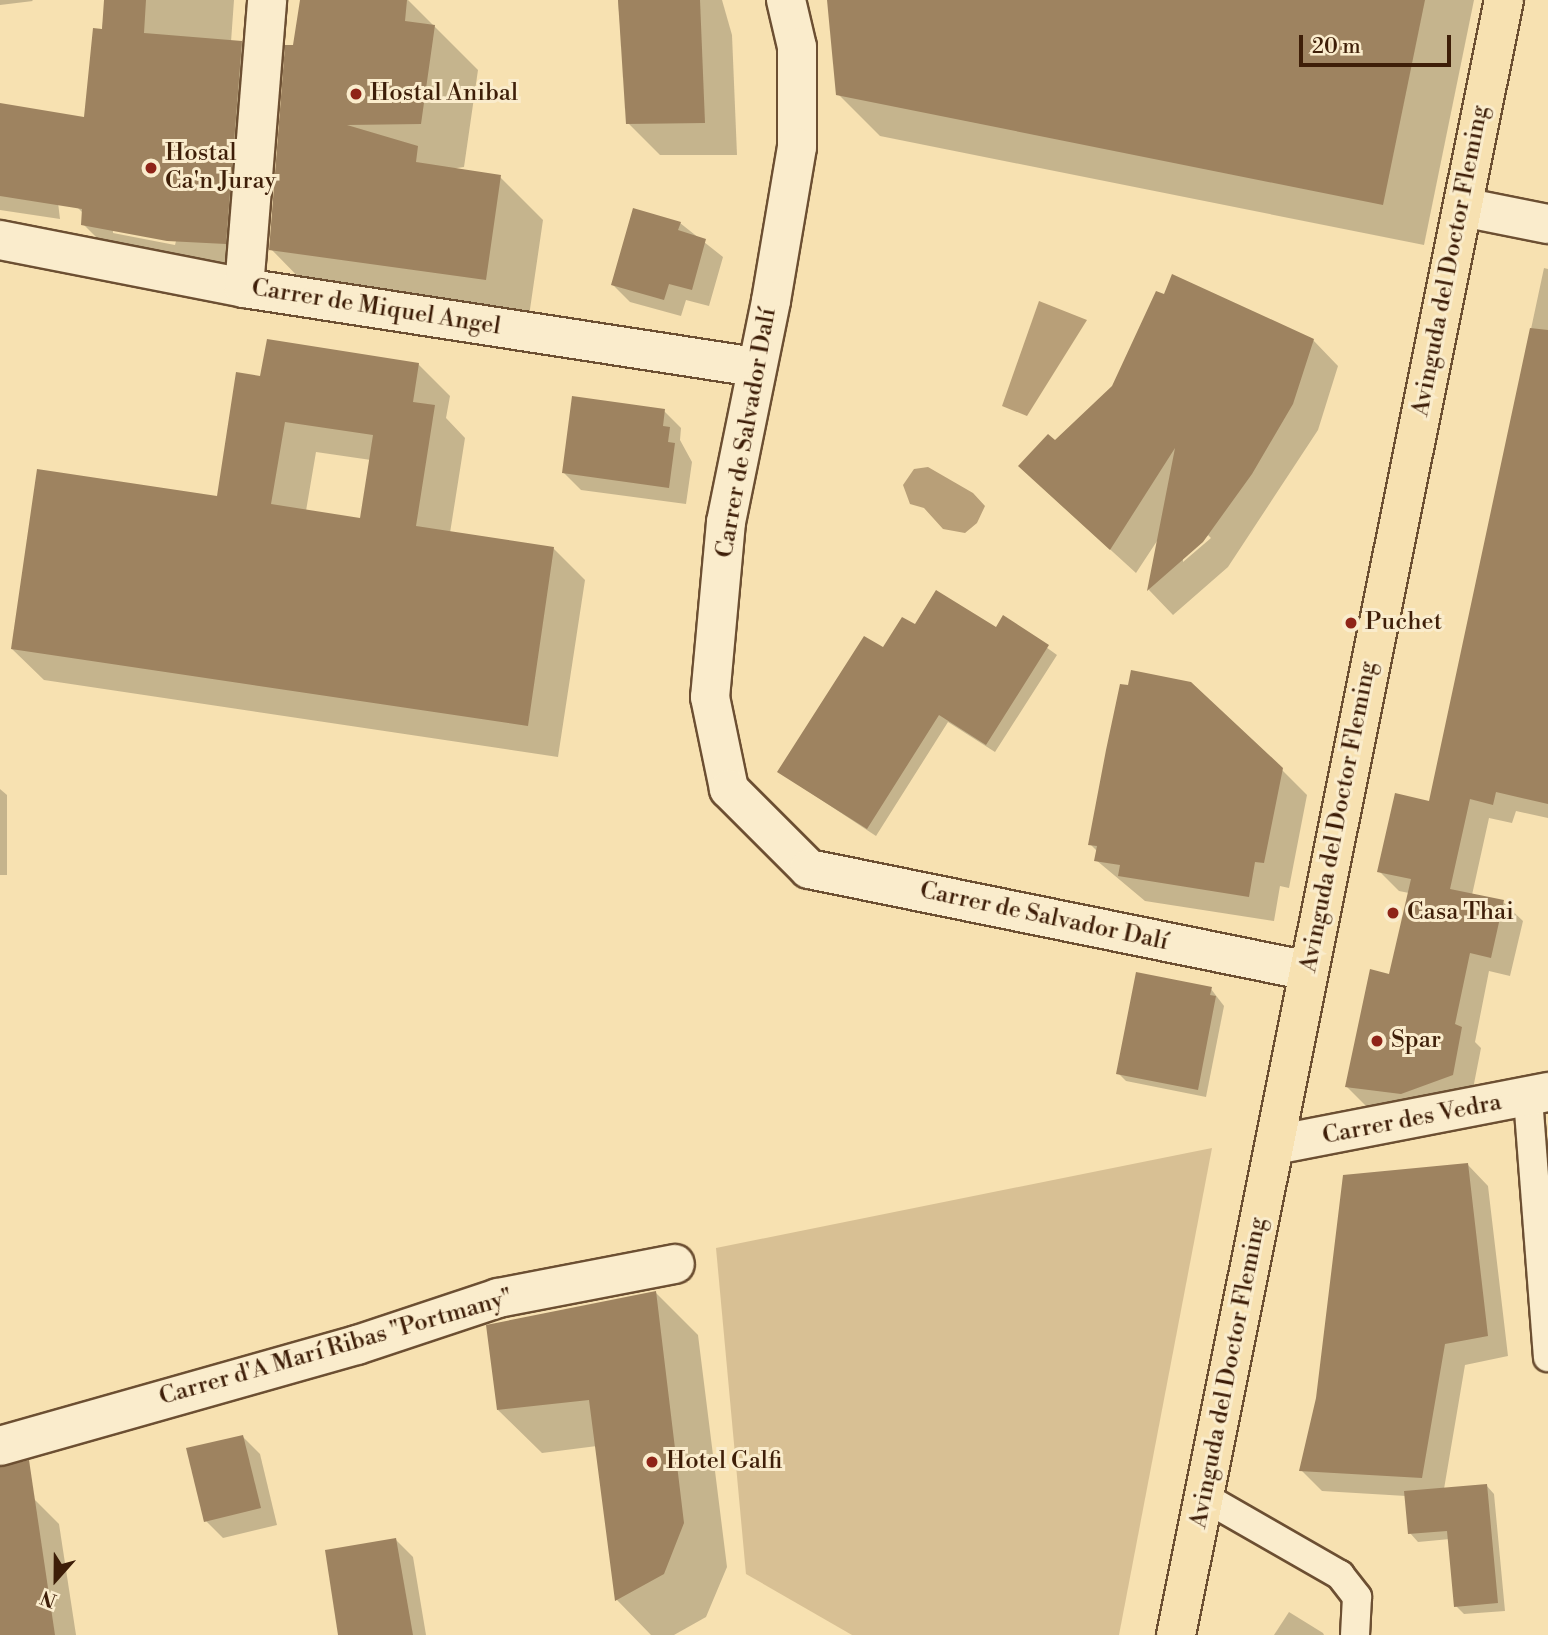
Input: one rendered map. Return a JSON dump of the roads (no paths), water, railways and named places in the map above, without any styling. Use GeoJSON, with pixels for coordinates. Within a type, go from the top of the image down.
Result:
{"type":"FeatureCollection","features":[{"type":"Feature","properties":{"kind":"main road","name":"Avinguda del Doctor Fleming"},"geometry":{"type":"LineString","coordinates":[[1176,1635],[1504,0]]}},
{"type":"Feature","properties":{"kind":"street"},"geometry":{"type":"LineString","coordinates":[[244,288],[267,0]]}},
{"type":"Feature","properties":{"kind":"street","name":"Carrer de Salvador Dalí"},"geometry":{"type":"LineString","coordinates":[[786,0],[797,47],[797,147],[771,301],[755,367],[726,522],[710,697],[729,789],[808,869],[1309,971]]}},
{"type":"Feature","properties":{"kind":"street"},"geometry":{"type":"LineString","coordinates":[[1463,207],[1548,224]]}},
{"type":"Feature","properties":{"kind":"street","name":"Carrer de Miquel Angel"},"geometry":{"type":"LineString","coordinates":[[0,240],[244,288],[755,367]]}},
{"type":"Feature","properties":{"kind":"street","name":"Carrer des Vedra"},"geometry":{"type":"LineString","coordinates":[[1275,1145],[1538,1095]]}},
{"type":"Feature","properties":{"kind":"street","name":"Carrer d'A Marí Ribas \"Portmany\""},"geometry":{"type":"LineString","coordinates":[[0,1446],[357,1345],[498,1298],[675,1264]]}},
{"type":"Feature","properties":{"kind":"lane"},"geometry":{"type":"LineString","coordinates":[[1538,1095],[1548,1357]]}},
{"type":"Feature","properties":{"kind":"lane"},"geometry":{"type":"LineString","coordinates":[[1204,1497],[1340,1575],[1357,1597],[1356,1635]]}},
{"type":"Feature","properties":{"kind":"place","name":"Hostal Anibal"},"geometry":{"type":"Point","coordinates":[356,94]}},
{"type":"Feature","properties":{"kind":"place","name":"Hostal Ca'n Juray"},"geometry":{"type":"Point","coordinates":[151,168]}},
{"type":"Feature","properties":{"kind":"place","name":"Puchet"},"geometry":{"type":"Point","coordinates":[1351,623]}},
{"type":"Feature","properties":{"kind":"place","name":"Casa Thai"},"geometry":{"type":"Point","coordinates":[1393,913]}},
{"type":"Feature","properties":{"kind":"place","name":"Spar"},"geometry":{"type":"Point","coordinates":[1377,1041]}},
{"type":"Feature","properties":{"kind":"place","name":"Hotel Galfi"},"geometry":{"type":"Point","coordinates":[652,1462]}}]}
